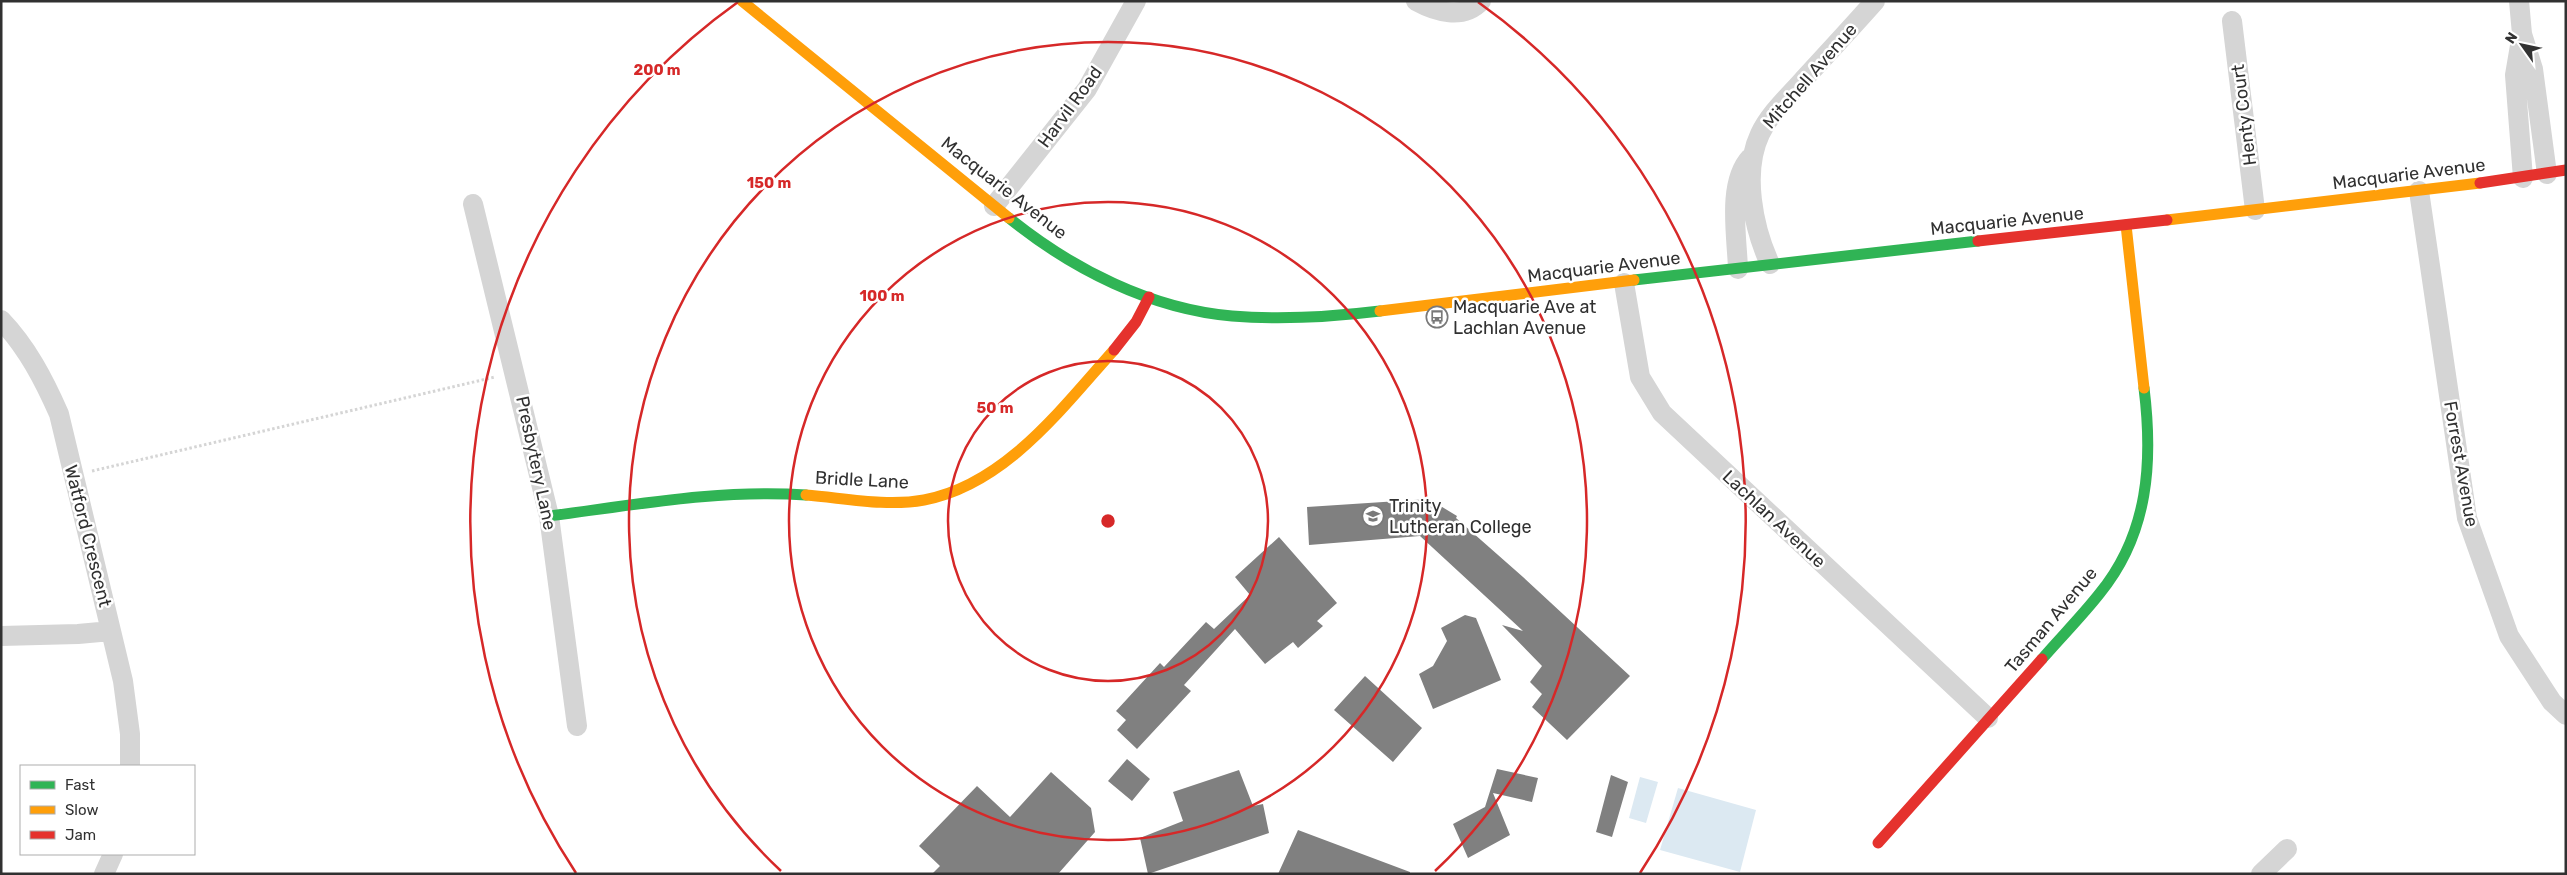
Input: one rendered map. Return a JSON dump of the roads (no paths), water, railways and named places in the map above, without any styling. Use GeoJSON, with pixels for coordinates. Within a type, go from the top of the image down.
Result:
{"type":"FeatureCollection","features":[{"type":"Feature","properties":{"kind":"street","name":"Macquarie Avenue"},"geometry":{"type":"LineString","coordinates":[[742,1],[994,206],[1051,249],[1117,285],[1149,297],[1182,307],[1231,316],[1290,318],[1339,316],[1770,264],[2419,191],[2556,172]]}},
{"type":"Feature","properties":{"kind":"street"},"geometry":{"type":"LineString","coordinates":[[1416,1],[1432,10],[1451,14],[1474,8],[1481,1]]}},
{"type":"Feature","properties":{"kind":"street","name":"Mitchell Avenue"},"geometry":{"type":"LineString","coordinates":[[1770,264],[1755,214],[1752,176],[1754,155],[1760,135],[1774,113],[1875,1]]}},
{"type":"Feature","properties":{"kind":"street"},"geometry":{"type":"LineString","coordinates":[[2519,1],[2522,34],[2533,69],[2556,172]]}},
{"type":"Feature","properties":{"kind":"street","name":"Harvil Road"},"geometry":{"type":"LineString","coordinates":[[994,206],[1087,90],[1136,2]]}},
{"type":"Feature","properties":{"kind":"street","name":"Henty Court"},"geometry":{"type":"LineString","coordinates":[[2232,21],[2255,210]]}},
{"type":"Feature","properties":{"kind":"street"},"geometry":{"type":"LineString","coordinates":[[2522,34],[2516,75],[2523,178]]}},
{"type":"Feature","properties":{"kind":"street","name":"Mitchell Avenue"},"geometry":{"type":"LineString","coordinates":[[1738,268],[1736,190],[1742,170],[1754,155]]}},
{"type":"Feature","properties":{"kind":"street","name":"Forrest Avenue"},"geometry":{"type":"LineString","coordinates":[[2419,191],[2467,518],[2509,636],[2552,702],[2566,715]]}},
{"type":"Feature","properties":{"kind":"street","name":"Presbytery Lane"},"geometry":{"type":"LineString","coordinates":[[473,204],[516,373],[549,516],[577,726]]}},
{"type":"Feature","properties":{"kind":"street","name":"Tasman Avenue"},"geometry":{"type":"LineString","coordinates":[[1878,843],[2101,592],[2123,558],[2138,525],[2145,496],[2149,460],[2146,409],[2126,225]]}},
{"type":"Feature","properties":{"kind":"street","name":"Lachlan Avenue"},"geometry":{"type":"LineString","coordinates":[[1624,283],[1640,377],[1662,414],[1988,718]]}},
{"type":"Feature","properties":{"kind":"street","name":"Bridle Lane"},"geometry":{"type":"LineString","coordinates":[[549,516],[731,493],[773,492],[894,502],[925,500],[963,489],[992,474],[1023,450],[1130,331],[1149,297]]}},
{"type":"Feature","properties":{"kind":"street","name":"Watford Crescent"},"geometry":{"type":"LineString","coordinates":[[1,320],[30,357],[46,385],[59,414],[72,475],[123,681],[130,734],[130,765]]}},
{"type":"Feature","properties":{"kind":"street"},"geometry":{"type":"LineString","coordinates":[[1,636],[111,631]]}},
{"type":"Feature","properties":{"kind":"street"},"geometry":{"type":"LineString","coordinates":[[2261,874],[2287,848]]}},
{"type":"Feature","properties":{"kind":"street"},"geometry":{"type":"LineString","coordinates":[[104,874],[113,855]]}},
{"type":"Feature","properties":{"kind":"place","name":"Macquarie Ave at Lachlan Avenue"},"geometry":{"type":"Point","coordinates":[1437,317]}},
{"type":"Feature","properties":{"kind":"place","name":"Trinity Lutheran College"},"geometry":{"type":"Point","coordinates":[1373,516]}}]}
